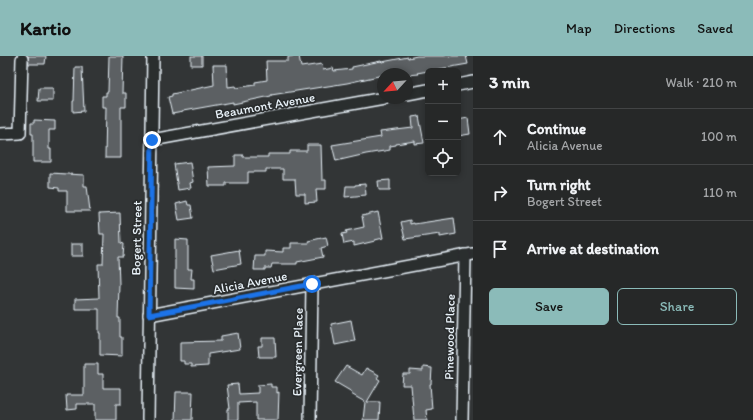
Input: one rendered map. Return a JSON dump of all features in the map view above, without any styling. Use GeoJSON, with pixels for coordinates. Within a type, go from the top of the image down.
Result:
{"type":"FeatureCollection","features":[{"type":"Feature","properties":{"kind":"street","name":"Bogert Street"},"geometry":{"type":"LineString","coordinates":[[148,420],[153,56]]}},
{"type":"Feature","properties":{"kind":"street"},"geometry":{"type":"LineString","coordinates":[[0,134],[20,133],[22,59]]}},
{"type":"Feature","properties":{"kind":"street"},"geometry":{"type":"LineString","coordinates":[[461,84],[473,82]]}},
{"type":"Feature","properties":{"kind":"street"},"geometry":{"type":"LineString","coordinates":[[413,93],[425,91]]}},
{"type":"Feature","properties":{"kind":"street","name":"Beaumont Avenue"},"geometry":{"type":"LineString","coordinates":[[152,140],[377,99]]}},
{"type":"Feature","properties":{"kind":"street","name":"Alicia Avenue"},"geometry":{"type":"LineString","coordinates":[[149,315],[469,255]]}},
{"type":"Feature","properties":{"kind":"street","name":"Pinewood Place"},"geometry":{"type":"LineString","coordinates":[[462,420],[469,255]]}},
{"type":"Feature","properties":{"kind":"street","name":"Evergreen Place"},"geometry":{"type":"LineString","coordinates":[[310,420],[312,284]]}},
{"type":"Feature","properties":{"kind":"building"},"geometry":{"type":"Polygon","coordinates":[[[28,56],[46,56],[45,64],[29,64],[28,56]]]}},
{"type":"Feature","properties":{"kind":"building"},"geometry":{"type":"Polygon","coordinates":[[[109,56],[123,56],[122,93],[126,93],[126,107],[121,107],[121,158],[105,158],[106,107],[102,107],[102,96],[106,96],[106,92],[108,92],[109,56]]]}},
{"type":"Feature","properties":{"kind":"building"},"geometry":{"type":"Polygon","coordinates":[[[191,56],[202,56],[202,65],[191,65],[191,56]]]}},
{"type":"Feature","properties":{"kind":"building"},"geometry":{"type":"Polygon","coordinates":[[[299,56],[301,67],[322,64],[323,70],[333,68],[334,71],[352,69],[352,67],[381,61],[417,56],[466,56],[468,64],[445,68],[425,68],[425,72],[413,74],[413,68],[377,68],[377,76],[172,114],[168,97],[172,96],[172,94],[214,85],[213,65],[227,65],[228,87],[235,86],[236,88],[255,85],[255,82],[267,80],[266,61],[288,61],[288,57],[299,56]]]}},
{"type":"Feature","properties":{"kind":"building"},"geometry":{"type":"Polygon","coordinates":[[[75,67],[82,67],[84,111],[73,112],[74,101],[75,67]]]}},
{"type":"Feature","properties":{"kind":"building"},"geometry":{"type":"Polygon","coordinates":[[[39,88],[53,88],[53,101],[38,101],[39,88]]]}},
{"type":"Feature","properties":{"kind":"building"},"geometry":{"type":"Polygon","coordinates":[[[419,116],[424,143],[415,144],[415,141],[396,144],[390,146],[390,150],[336,161],[332,145],[381,137],[380,132],[413,128],[412,117],[419,116]]]}},
{"type":"Feature","properties":{"kind":"building"},"geometry":{"type":"Polygon","coordinates":[[[468,118],[470,134],[461,136],[461,119],[468,118]]]}},
{"type":"Feature","properties":{"kind":"building"},"geometry":{"type":"Polygon","coordinates":[[[34,120],[55,121],[55,130],[49,130],[51,162],[33,162],[33,134],[31,134],[31,123],[34,123],[34,120]]]}},
{"type":"Feature","properties":{"kind":"building"},"geometry":{"type":"Polygon","coordinates":[[[307,145],[321,145],[322,180],[326,180],[326,189],[316,189],[317,202],[305,203],[305,194],[296,194],[295,179],[283,179],[283,169],[266,169],[266,172],[248,172],[248,183],[226,183],[226,186],[209,186],[208,167],[235,166],[235,155],[243,155],[243,157],[268,157],[268,154],[290,154],[290,151],[307,151],[307,145]]]}},
{"type":"Feature","properties":{"kind":"building"},"geometry":{"type":"Polygon","coordinates":[[[190,162],[193,182],[190,183],[191,188],[178,190],[174,164],[190,162]]]}},
{"type":"Feature","properties":{"kind":"building"},"geometry":{"type":"Polygon","coordinates":[[[50,173],[84,175],[84,186],[87,186],[90,211],[67,211],[67,191],[59,191],[59,188],[50,187],[50,173]]]}},
{"type":"Feature","properties":{"kind":"building"},"geometry":{"type":"Polygon","coordinates":[[[390,180],[390,190],[379,190],[378,181],[390,180]]]}},
{"type":"Feature","properties":{"kind":"building"},"geometry":{"type":"Polygon","coordinates":[[[365,184],[366,195],[345,197],[346,186],[365,184]]]}},
{"type":"Feature","properties":{"kind":"building"},"geometry":{"type":"Polygon","coordinates":[[[187,201],[188,205],[191,205],[193,218],[179,220],[176,204],[187,201]]]}},
{"type":"Feature","properties":{"kind":"building"},"geometry":{"type":"Polygon","coordinates":[[[378,212],[383,238],[354,246],[354,242],[344,244],[342,234],[347,233],[346,231],[364,227],[362,216],[378,212]]]}},
{"type":"Feature","properties":{"kind":"building"},"geometry":{"type":"Polygon","coordinates":[[[120,213],[121,243],[124,244],[123,257],[118,257],[118,318],[120,318],[120,337],[122,337],[122,356],[100,355],[99,309],[75,309],[75,299],[99,298],[98,264],[103,264],[104,234],[100,234],[99,214],[120,213]]]}},
{"type":"Feature","properties":{"kind":"building"},"geometry":{"type":"Polygon","coordinates":[[[454,218],[456,234],[440,237],[440,234],[405,239],[401,222],[410,220],[410,224],[414,224],[454,218]]]}},
{"type":"Feature","properties":{"kind":"building"},"geometry":{"type":"Polygon","coordinates":[[[326,237],[328,246],[321,248],[323,257],[297,262],[297,264],[272,264],[271,268],[265,268],[265,270],[254,270],[255,256],[265,256],[265,251],[283,252],[283,248],[291,248],[291,243],[309,243],[308,241],[326,237]]]}},
{"type":"Feature","properties":{"kind":"building"},"geometry":{"type":"Polygon","coordinates":[[[175,239],[188,240],[188,269],[192,269],[191,279],[194,279],[194,289],[175,288],[175,239]]]}},
{"type":"Feature","properties":{"kind":"building"},"geometry":{"type":"Polygon","coordinates":[[[71,244],[83,244],[83,256],[71,256],[71,244]]]}},
{"type":"Feature","properties":{"kind":"building"},"geometry":{"type":"Polygon","coordinates":[[[239,250],[241,264],[214,269],[211,255],[239,250]]]}},
{"type":"Feature","properties":{"kind":"building"},"geometry":{"type":"Polygon","coordinates":[[[351,320],[355,341],[335,345],[331,324],[351,320]]]}},
{"type":"Feature","properties":{"kind":"building"},"geometry":{"type":"Polygon","coordinates":[[[238,333],[240,349],[208,354],[208,366],[191,367],[191,364],[184,364],[184,361],[180,361],[180,342],[221,341],[221,336],[238,333]]]}},
{"type":"Feature","properties":{"kind":"building"},"geometry":{"type":"Polygon","coordinates":[[[262,338],[275,338],[276,357],[259,357],[258,346],[262,346],[262,338]]]}},
{"type":"Feature","properties":{"kind":"building"},"geometry":{"type":"Polygon","coordinates":[[[84,364],[98,364],[98,374],[103,374],[103,388],[121,388],[121,404],[116,404],[116,420],[95,420],[95,404],[77,404],[77,409],[67,410],[66,395],[84,395],[84,364]]]}},
{"type":"Feature","properties":{"kind":"building"},"geometry":{"type":"Polygon","coordinates":[[[346,366],[362,375],[366,368],[379,375],[377,378],[380,380],[367,402],[380,402],[379,420],[363,420],[365,402],[335,382],[346,366]]]}},
{"type":"Feature","properties":{"kind":"building"},"geometry":{"type":"Polygon","coordinates":[[[423,367],[432,368],[430,384],[432,409],[426,410],[427,420],[414,420],[411,385],[402,385],[403,374],[410,374],[410,370],[423,371],[423,367]]]}},
{"type":"Feature","properties":{"kind":"building"},"geometry":{"type":"Polygon","coordinates":[[[238,384],[239,394],[258,393],[258,385],[271,384],[271,387],[277,387],[277,393],[279,392],[278,420],[256,420],[256,402],[238,403],[238,420],[228,420],[228,409],[230,409],[227,385],[238,384]]]}},
{"type":"Feature","properties":{"kind":"building"},"geometry":{"type":"Polygon","coordinates":[[[176,392],[193,392],[192,420],[175,420],[176,392]]]}},
{"type":"Feature","properties":{"kind":"route"},"geometry":{"type":"LineString","coordinates":[[152,140],[149,315],[312,284]]}}]}
